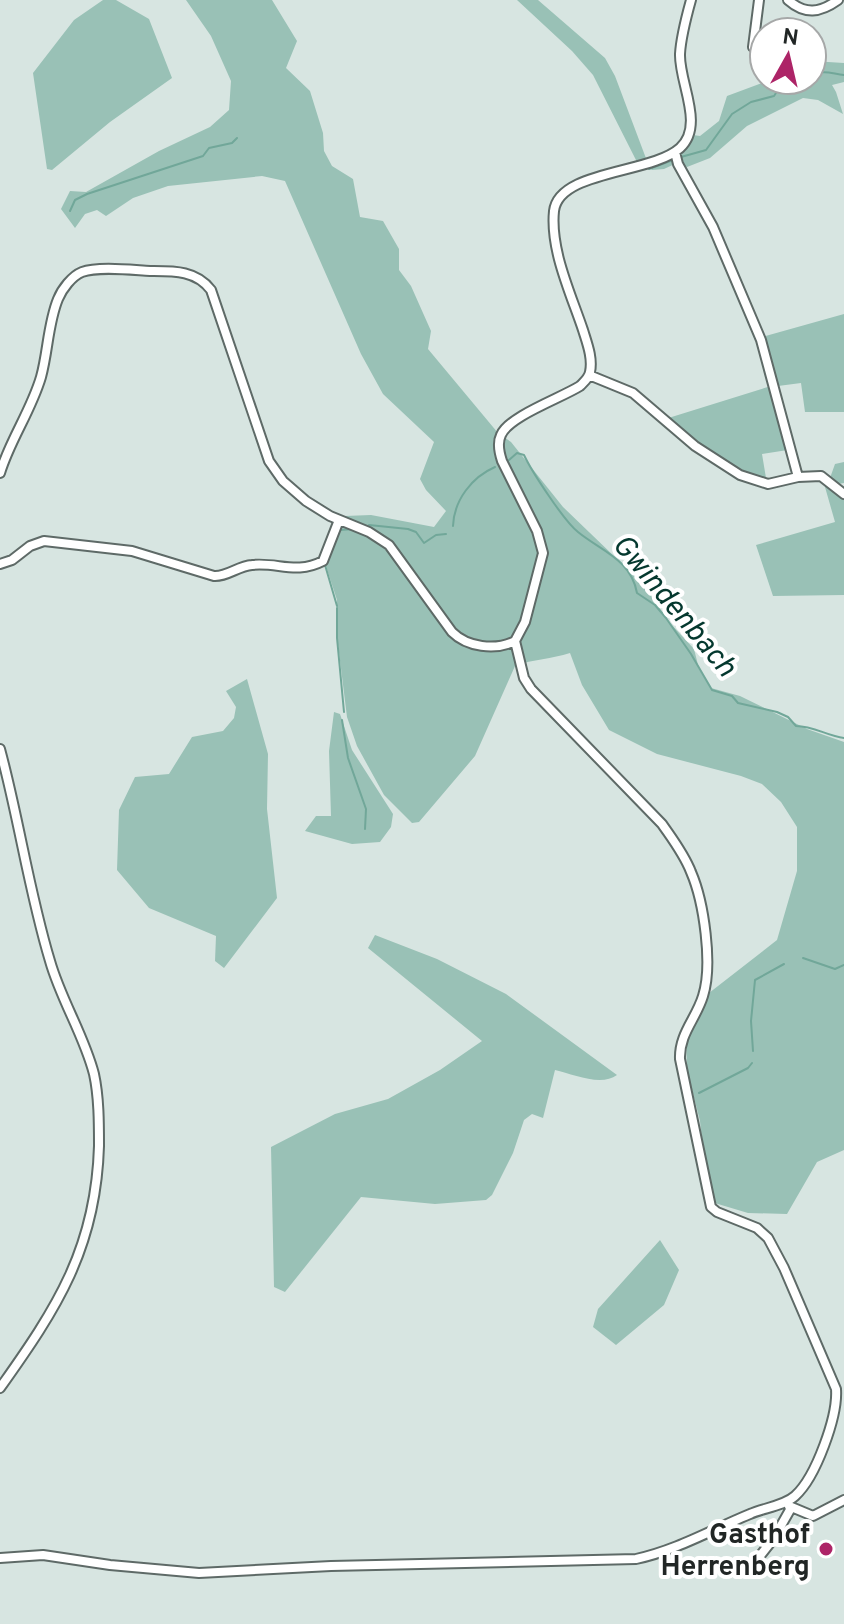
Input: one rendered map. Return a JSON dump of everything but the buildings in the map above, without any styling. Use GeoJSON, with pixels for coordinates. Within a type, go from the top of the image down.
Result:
{"type":"FeatureCollection","features":[{"type":"Feature","properties":{"kind":"street"},"geometry":{"type":"LineString","coordinates":[[0,473],[40,378],[55,310],[67,284],[83,271],[180,273],[200,278],[211,290],[275,470],[294,492],[339,520],[369,532],[389,545],[456,636],[473,644],[492,646],[515,641],[521,633],[533,597],[543,553],[532,519],[502,461],[500,437],[510,424],[575,390],[589,375],[589,349],[557,243],[555,204],[561,194],[576,184],[648,165],[675,152],[687,140],[691,130],[680,60],[691,0]]}},
{"type":"Feature","properties":{"kind":"street"},"geometry":{"type":"LineString","coordinates":[[788,0],[796,7],[812,12],[838,0]]}},
{"type":"Feature","properties":{"kind":"street"},"geometry":{"type":"LineString","coordinates":[[675,152],[681,170],[727,256],[761,340],[798,477]]}},
{"type":"Feature","properties":{"kind":"street"},"geometry":{"type":"LineString","coordinates":[[589,375],[633,393],[695,446],[740,475],[768,484],[798,477],[823,477],[844,494]]}},
{"type":"Feature","properties":{"kind":"street"},"geometry":{"type":"LineString","coordinates":[[0,564],[44,541],[132,551],[221,577],[250,565],[281,569],[309,567],[323,561],[339,520]]}},
{"type":"Feature","properties":{"kind":"street"},"geometry":{"type":"LineString","coordinates":[[515,641],[524,678],[531,689],[662,824],[679,846],[696,884],[704,931],[705,985],[703,996],[682,1038],[680,1054],[709,1200],[717,1212],[744,1222],[768,1238],[836,1389],[837,1398],[815,1465],[788,1505],[774,1538],[752,1566]]}},
{"type":"Feature","properties":{"kind":"street"},"geometry":{"type":"LineString","coordinates":[[0,749],[51,967],[70,1008],[95,1077],[99,1130],[93,1206],[76,1264],[36,1338],[0,1388]]}},
{"type":"Feature","properties":{"kind":"street"},"geometry":{"type":"LineString","coordinates":[[0,1558],[43,1555],[199,1573],[331,1566],[636,1559],[684,1546],[745,1516],[788,1505],[813,1516],[844,1500]]}},
{"type":"Feature","properties":{"kind":"green space"},"geometry":{"type":"Polygon","coordinates":[[[103,0],[116,0],[149,19],[172,78],[110,122],[52,170],[47,169],[33,73],[74,20],[103,0]]]}},
{"type":"Feature","properties":{"kind":"green space"},"geometry":{"type":"Polygon","coordinates":[[[186,0],[272,0],[297,41],[286,68],[310,91],[323,133],[324,151],[332,166],[353,179],[360,217],[383,221],[399,249],[399,270],[411,286],[431,331],[428,349],[498,433],[511,442],[563,507],[643,584],[670,623],[694,649],[699,669],[711,688],[740,696],[807,729],[844,742],[844,1150],[817,1162],[787,1214],[748,1213],[708,1201],[700,1121],[687,1070],[686,1039],[691,1019],[709,993],[777,940],[797,871],[797,827],[781,802],[762,784],[657,754],[609,730],[582,685],[570,653],[515,666],[475,756],[419,822],[412,823],[384,795],[357,746],[347,717],[337,636],[337,600],[325,563],[345,516],[371,515],[434,527],[446,511],[420,479],[434,442],[383,394],[361,354],[285,181],[262,176],[168,186],[133,198],[106,216],[97,210],[85,214],[75,228],[61,209],[70,191],[86,192],[159,151],[210,127],[229,110],[231,81],[211,36],[186,0]]]}},
{"type":"Feature","properties":{"kind":"green space"},"geometry":{"type":"Polygon","coordinates":[[[517,0],[538,0],[605,58],[615,76],[647,161],[638,164],[593,75],[517,0]]]}},
{"type":"Feature","properties":{"kind":"green space"},"geometry":{"type":"Polygon","coordinates":[[[828,62],[844,63],[844,82],[832,85],[843,114],[818,100],[803,98],[747,126],[710,158],[687,167],[679,162],[664,169],[652,170],[648,166],[689,141],[693,135],[700,136],[719,121],[727,96],[748,88],[748,96],[828,96],[828,62]]]}},
{"type":"Feature","properties":{"kind":"green space"},"geometry":{"type":"Polygon","coordinates":[[[844,314],[844,412],[805,412],[801,383],[778,386],[794,449],[762,454],[767,484],[758,483],[662,420],[771,386],[758,338],[844,314]]]}},
{"type":"Feature","properties":{"kind":"green space"},"geometry":{"type":"Polygon","coordinates":[[[844,462],[844,483],[838,484],[844,490],[844,595],[773,596],[756,545],[835,522],[823,480],[830,478],[835,464],[844,462]]]}},
{"type":"Feature","properties":{"kind":"green space"},"geometry":{"type":"Polygon","coordinates":[[[247,679],[268,754],[267,809],[277,898],[224,968],[215,961],[216,936],[149,908],[117,870],[119,810],[135,777],[169,774],[192,737],[223,731],[234,718],[236,707],[226,691],[247,679]]]}},
{"type":"Feature","properties":{"kind":"green space"},"geometry":{"type":"Polygon","coordinates":[[[334,712],[340,714],[352,750],[393,814],[391,827],[380,842],[352,844],[305,831],[316,816],[331,816],[329,751],[334,712]]]}},
{"type":"Feature","properties":{"kind":"green space"},"geometry":{"type":"Polygon","coordinates":[[[375,935],[437,959],[506,994],[617,1075],[595,1080],[555,1070],[543,1118],[532,1114],[524,1120],[513,1153],[492,1195],[486,1200],[435,1204],[361,1197],[285,1292],[274,1287],[271,1147],[335,1114],[388,1099],[440,1070],[482,1041],[368,948],[375,935]]]}},
{"type":"Feature","properties":{"kind":"green space"},"geometry":{"type":"Polygon","coordinates":[[[660,1240],[679,1270],[664,1305],[616,1345],[593,1327],[598,1309],[660,1240]]]}},
{"type":"Feature","properties":{"kind":"waterway"},"geometry":{"type":"LineString","coordinates":[[828,73],[844,75]]}},
{"type":"Feature","properties":{"kind":"waterway"},"geometry":{"type":"LineString","coordinates":[[681,157],[706,150],[732,114],[751,102],[774,96]]}},
{"type":"Feature","properties":{"kind":"waterway"},"geometry":{"type":"LineString","coordinates":[[70,211],[75,200],[87,194],[203,156],[209,148],[232,143],[237,138]]}},
{"type":"Feature","properties":{"kind":"waterway"},"geometry":{"type":"LineString","coordinates":[[649,169],[673,160]]}},
{"type":"Feature","properties":{"kind":"waterway","name":"Gwindenbach"},"geometry":{"type":"LineString","coordinates":[[509,460],[517,453],[524,455],[572,526],[622,564],[634,581],[637,593],[655,605],[666,618],[712,690],[732,696],[738,703],[777,712],[788,717],[796,726],[844,738]]}},
{"type":"Feature","properties":{"kind":"waterway","name":"Gwindenbach"},"geometry":{"type":"LineString","coordinates":[[453,526],[457,507],[466,490],[495,467]]}},
{"type":"Feature","properties":{"kind":"waterway"},"geometry":{"type":"LineString","coordinates":[[369,525],[408,529],[416,532],[424,543],[436,535],[446,534]]}},
{"type":"Feature","properties":{"kind":"waterway"},"geometry":{"type":"LineString","coordinates":[[340,530],[353,529]]}},
{"type":"Feature","properties":{"kind":"waterway"},"geometry":{"type":"LineString","coordinates":[[325,565],[337,606]]}},
{"type":"Feature","properties":{"kind":"waterway"},"geometry":{"type":"LineString","coordinates":[[337,608],[344,712]]}},
{"type":"Feature","properties":{"kind":"waterway"},"geometry":{"type":"LineString","coordinates":[[342,720],[348,758],[366,809],[365,829]]}},
{"type":"Feature","properties":{"kind":"waterway"},"geometry":{"type":"LineString","coordinates":[[803,958],[835,969],[844,965]]}},
{"type":"Feature","properties":{"kind":"waterway"},"geometry":{"type":"LineString","coordinates":[[753,1051],[751,1021],[755,980],[784,964]]}},
{"type":"Feature","properties":{"kind":"waterway"},"geometry":{"type":"LineString","coordinates":[[699,1093],[752,1063]]}},
{"type":"Feature","properties":{"kind":"place","name":"Gasthof Herrenberg"},"geometry":{"type":"Point","coordinates":[826,1549]}}]}
